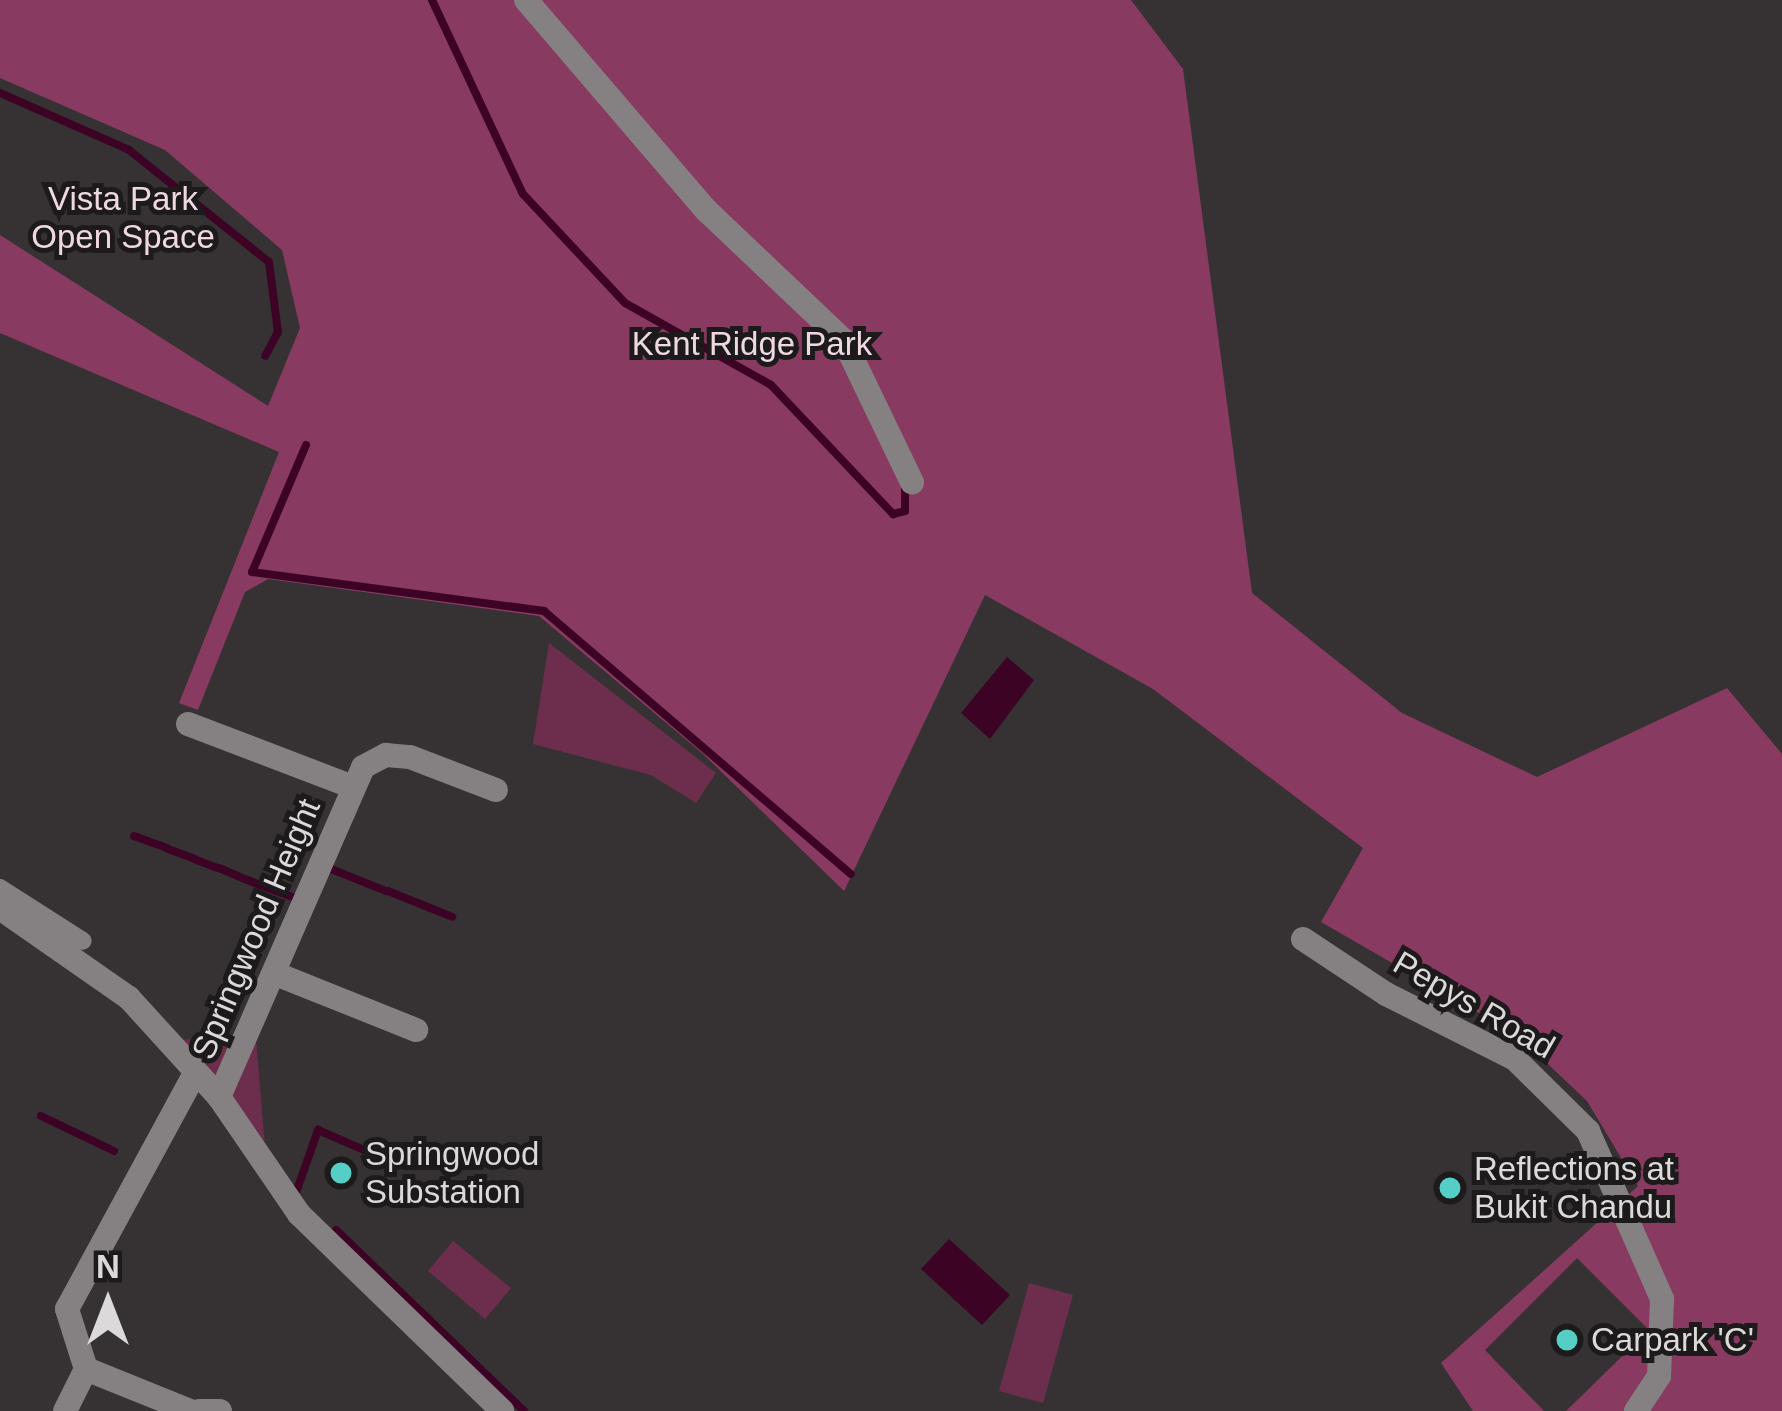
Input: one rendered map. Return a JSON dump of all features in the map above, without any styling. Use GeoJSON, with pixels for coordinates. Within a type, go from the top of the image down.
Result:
{"type":"FeatureCollection","features":[{"type":"Feature","properties":{"kind":"street"},"geometry":{"type":"LineString","coordinates":[[526,0],[706,209],[844,340],[912,482]]}},
{"type":"Feature","properties":{"kind":"street"},"geometry":{"type":"LineString","coordinates":[[188,724],[353,787],[363,767],[386,755],[410,757],[496,790]]}},
{"type":"Feature","properties":{"kind":"street","name":"Springwood Height"},"geometry":{"type":"LineString","coordinates":[[219,1097],[353,787]]}},
{"type":"Feature","properties":{"kind":"street"},"geometry":{"type":"LineString","coordinates":[[0,889],[83,941]]}},
{"type":"Feature","properties":{"kind":"street"},"geometry":{"type":"LineString","coordinates":[[0,908],[129,998],[219,1097],[299,1214],[502,1411]]}},
{"type":"Feature","properties":{"kind":"street","name":"Pepys Road"},"geometry":{"type":"LineString","coordinates":[[1303,939],[1386,994],[1515,1059],[1588,1131],[1662,1300],[1659,1376],[1636,1411]]}},
{"type":"Feature","properties":{"kind":"street"},"geometry":{"type":"LineString","coordinates":[[276,974],[416,1030]]}},
{"type":"Feature","properties":{"kind":"street"},"geometry":{"type":"LineString","coordinates":[[65,1411],[86,1370],[67,1309],[194,1073]]}},
{"type":"Feature","properties":{"kind":"street"},"geometry":{"type":"LineString","coordinates":[[86,1370],[194,1411],[220,1411]]}},
{"type":"Feature","properties":{"kind":"shaded area"},"geometry":{"type":"Polygon","coordinates":[[[549,643],[716,773],[696,803],[651,775],[533,744],[549,643]]]}},
{"type":"Feature","properties":{"kind":"shaded area"},"geometry":{"type":"Polygon","coordinates":[[[1007,657],[1034,680],[990,739],[961,713],[1007,657]]]}},
{"type":"Feature","properties":{"kind":"shaded area"},"geometry":{"type":"Polygon","coordinates":[[[233,1037],[215,1079],[178,1040],[233,1037]]]}},
{"type":"Feature","properties":{"kind":"shaded area"},"geometry":{"type":"Polygon","coordinates":[[[256,1039],[265,1148],[231,1096],[256,1039]]]}},
{"type":"Feature","properties":{"kind":"shaded area"},"geometry":{"type":"Polygon","coordinates":[[[949,1239],[1010,1295],[982,1325],[921,1269],[949,1239]]]}},
{"type":"Feature","properties":{"kind":"shaded area"},"geometry":{"type":"Polygon","coordinates":[[[453,1241],[511,1288],[485,1319],[428,1271],[453,1241]]]}},
{"type":"Feature","properties":{"kind":"shaded area"},"geometry":{"type":"Polygon","coordinates":[[[1029,1283],[1073,1295],[1043,1403],[999,1391],[1029,1283]]]}},
{"type":"Feature","properties":{"kind":"green space","name":"Kent Ridge Park"},"geometry":{"type":"Polygon","coordinates":[[[0,0],[1131,0],[1183,69],[1252,593],[1402,713],[1537,777],[1727,688],[1782,754],[1782,1411],[1566,1411],[1649,1330],[1577,1258],[1485,1350],[1544,1411],[1473,1411],[1441,1363],[1638,1186],[1587,1101],[1517,1035],[1321,922],[1363,848],[1153,689],[985,595],[844,891],[702,753],[539,616],[268,579],[245,592],[198,710],[179,703],[279,452],[0,333],[0,235],[268,406],[300,328],[282,250],[165,150],[0,78],[0,0]]]}},
{"type":"Feature","properties":{"kind":"waterway"},"geometry":{"type":"LineString","coordinates":[[432,0],[523,194],[625,303],[771,385],[893,514],[905,511],[905,484]]}},
{"type":"Feature","properties":{"kind":"waterway"},"geometry":{"type":"LineString","coordinates":[[0,93],[129,150],[269,262],[278,332],[265,356]]}},
{"type":"Feature","properties":{"kind":"waterway"},"geometry":{"type":"LineString","coordinates":[[306,445],[252,572],[544,611],[851,874]]}},
{"type":"Feature","properties":{"kind":"waterway"},"geometry":{"type":"LineString","coordinates":[[134,836],[167,848]]}},
{"type":"Feature","properties":{"kind":"waterway"},"geometry":{"type":"LineString","coordinates":[[168,849],[193,858]]}},
{"type":"Feature","properties":{"kind":"waterway"},"geometry":{"type":"LineString","coordinates":[[194,859],[217,868]]}},
{"type":"Feature","properties":{"kind":"waterway"},"geometry":{"type":"LineString","coordinates":[[326,867],[386,891]]}},
{"type":"Feature","properties":{"kind":"waterway"},"geometry":{"type":"LineString","coordinates":[[219,868],[240,877]]}},
{"type":"Feature","properties":{"kind":"waterway"},"geometry":{"type":"LineString","coordinates":[[242,878],[266,887]]}},
{"type":"Feature","properties":{"kind":"waterway"},"geometry":{"type":"LineString","coordinates":[[268,888],[298,899]]}},
{"type":"Feature","properties":{"kind":"waterway"},"geometry":{"type":"LineString","coordinates":[[388,891],[415,902]]}},
{"type":"Feature","properties":{"kind":"waterway"},"geometry":{"type":"LineString","coordinates":[[418,903],[452,917]]}},
{"type":"Feature","properties":{"kind":"waterway"},"geometry":{"type":"LineString","coordinates":[[41,1116],[114,1151]]}},
{"type":"Feature","properties":{"kind":"waterway"},"geometry":{"type":"LineString","coordinates":[[297,1190],[318,1130],[380,1157]]}},
{"type":"Feature","properties":{"kind":"waterway"},"geometry":{"type":"LineString","coordinates":[[336,1230],[524,1411]]}},
{"type":"Feature","properties":{"kind":"place","name":"Springwood Substation"},"geometry":{"type":"Point","coordinates":[341,1173]}},
{"type":"Feature","properties":{"kind":"place","name":"Reflections at Bukit Chandu"},"geometry":{"type":"Point","coordinates":[1450,1188]}},
{"type":"Feature","properties":{"kind":"place","name":"Carpark 'C'"},"geometry":{"type":"Point","coordinates":[1567,1340]}},
{"type":"Feature","properties":{"kind":"park label","name":"Vista Park Open Space"},"geometry":{"type":"Point","coordinates":[123,218]}}]}
